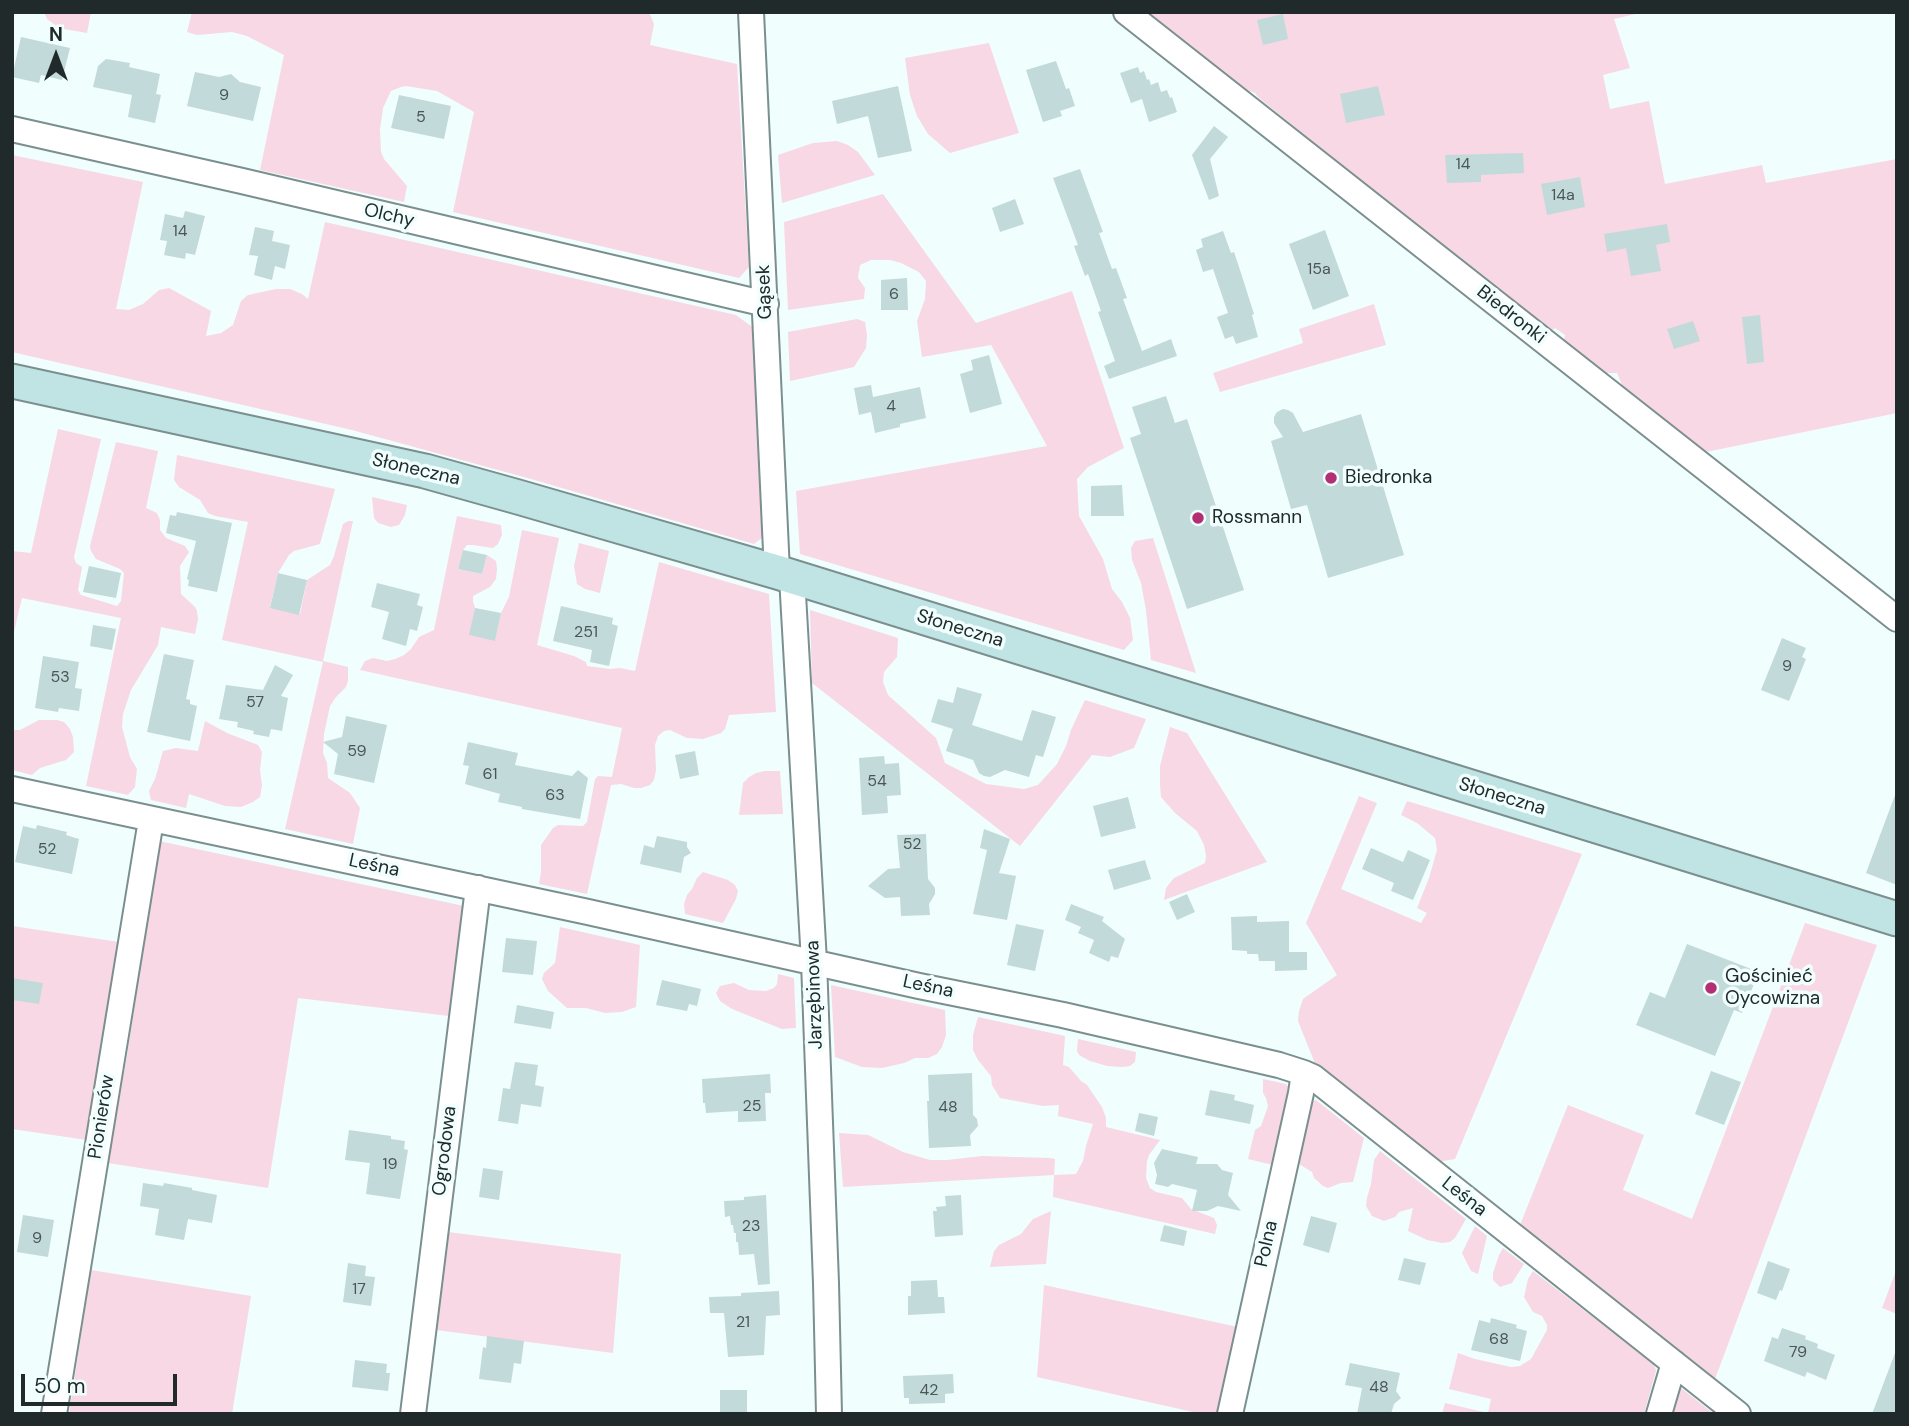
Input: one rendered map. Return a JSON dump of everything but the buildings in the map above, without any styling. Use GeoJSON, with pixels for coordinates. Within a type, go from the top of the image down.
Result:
{"type":"FeatureCollection","features":[{"type":"Feature","properties":{"kind":"main road","name":"Słoneczna"},"geometry":{"type":"LineString","coordinates":[[12,381],[437,474],[784,575],[1897,919]]}},
{"type":"Feature","properties":{"kind":"street","name":"Gąsek"},"geometry":{"type":"LineString","coordinates":[[751,12],[766,304],[784,575]]}},
{"type":"Feature","properties":{"kind":"street","name":"Biedronki"},"geometry":{"type":"LineString","coordinates":[[1126,12],[1897,619]]}},
{"type":"Feature","properties":{"kind":"street","name":"Olchy"},"geometry":{"type":"LineString","coordinates":[[12,130],[766,304]]}},
{"type":"Feature","properties":{"kind":"street","name":"Jarzębinowa"},"geometry":{"type":"LineString","coordinates":[[784,575],[814,962],[829,1414]]}},
{"type":"Feature","properties":{"kind":"street","name":"Leśna"},"geometry":{"type":"LineString","coordinates":[[12,789],[1063,1015],[1304,1073],[1313,1077],[1738,1414]]}},
{"type":"Feature","properties":{"kind":"street","name":"Pionierów"},"geometry":{"type":"LineString","coordinates":[[54,1414],[151,820]]}},
{"type":"Feature","properties":{"kind":"street","name":"Ogrodowa"},"geometry":{"type":"LineString","coordinates":[[413,1414],[478,888]]}},
{"type":"Feature","properties":{"kind":"street","name":"Polna"},"geometry":{"type":"LineString","coordinates":[[1230,1414],[1304,1073]]}},
{"type":"Feature","properties":{"kind":"street"},"geometry":{"type":"LineString","coordinates":[[1659,1414],[1674,1363]]}},
{"type":"Feature","properties":{"kind":"shaded area"},"geometry":{"type":"Polygon","coordinates":[[[44,12],[91,12],[87,33],[55,25],[47,19],[44,12]]]}},
{"type":"Feature","properties":{"kind":"shaded area"},"geometry":{"type":"Polygon","coordinates":[[[192,12],[649,12],[654,24],[650,45],[737,64],[749,267],[739,278],[453,212],[474,112],[437,91],[401,87],[391,91],[383,108],[381,152],[407,186],[404,202],[260,170],[284,55],[247,36],[232,32],[197,35],[187,32],[192,12]]]}},
{"type":"Feature","properties":{"kind":"shaded area"},"geometry":{"type":"Polygon","coordinates":[[[1146,12],[1644,12],[1614,19],[1630,68],[1603,75],[1610,109],[1649,101],[1665,184],[1762,165],[1766,183],[1897,159],[1897,413],[1706,452],[1622,385],[1617,373],[1606,373],[1564,340],[1565,335],[1555,328],[1552,330],[1331,157],[1255,93],[1244,89],[1146,12]]]}},
{"type":"Feature","properties":{"kind":"shaded area"},"geometry":{"type":"Polygon","coordinates":[[[989,43],[1019,133],[950,153],[928,134],[917,116],[910,95],[905,58],[989,43]]]}},
{"type":"Feature","properties":{"kind":"shaded area"},"geometry":{"type":"Polygon","coordinates":[[[837,141],[858,152],[875,175],[782,203],[778,155],[813,143],[837,141]]]}},
{"type":"Feature","properties":{"kind":"shaded area"},"geometry":{"type":"Polygon","coordinates":[[[12,155],[143,182],[116,309],[129,310],[143,304],[159,290],[169,288],[211,311],[206,336],[221,333],[233,325],[241,301],[248,295],[290,289],[308,299],[325,222],[736,315],[755,329],[767,534],[754,544],[352,430],[12,352],[12,155]]]}},
{"type":"Feature","properties":{"kind":"shaded area"},"geometry":{"type":"Polygon","coordinates":[[[883,194],[976,323],[1072,291],[1124,448],[1088,467],[1077,479],[1079,516],[1103,559],[1112,589],[1130,618],[1133,640],[1124,650],[800,554],[796,491],[1047,446],[991,345],[922,357],[917,321],[925,299],[926,281],[919,272],[890,260],[871,260],[860,265],[858,278],[865,288],[864,299],[788,310],[784,222],[883,194]]]}},
{"type":"Feature","properties":{"kind":"shaded area"},"geometry":{"type":"Polygon","coordinates":[[[1374,304],[1386,345],[1220,392],[1213,373],[1303,343],[1299,329],[1374,304]]]}},
{"type":"Feature","properties":{"kind":"shaded area"},"geometry":{"type":"Polygon","coordinates":[[[857,319],[865,322],[867,335],[866,348],[854,367],[790,381],[788,332],[857,319]]]}},
{"type":"Feature","properties":{"kind":"shaded area"},"geometry":{"type":"Polygon","coordinates":[[[58,429],[101,439],[74,557],[76,563],[82,567],[78,590],[81,595],[117,606],[121,601],[124,573],[96,559],[90,546],[116,442],[158,451],[146,508],[157,513],[160,530],[166,538],[185,546],[189,552],[180,566],[181,594],[197,611],[195,634],[161,627],[158,645],[131,690],[123,714],[122,727],[130,757],[137,769],[135,787],[128,795],[86,786],[121,618],[22,598],[12,640],[12,551],[31,553],[58,429]]]}},
{"type":"Feature","properties":{"kind":"shaded area"},"geometry":{"type":"Polygon","coordinates":[[[177,455],[335,489],[320,544],[289,555],[278,573],[270,607],[300,614],[307,580],[330,565],[343,524],[353,521],[323,661],[348,667],[348,681],[330,706],[323,753],[328,778],[350,793],[360,808],[353,844],[285,829],[323,662],[222,640],[248,522],[208,513],[200,500],[179,487],[174,480],[177,455]]]}},
{"type":"Feature","properties":{"kind":"shaded area"},"geometry":{"type":"Polygon","coordinates":[[[372,497],[407,505],[399,525],[391,527],[378,523],[374,518],[372,497]]]}},
{"type":"Feature","properties":{"kind":"shaded area"},"geometry":{"type":"Polygon","coordinates":[[[457,516],[501,525],[502,535],[493,548],[467,545],[463,550],[458,569],[482,574],[487,555],[496,561],[497,569],[496,579],[490,587],[473,596],[475,608],[470,635],[495,640],[501,613],[509,597],[522,530],[559,538],[537,645],[574,656],[586,662],[587,666],[635,671],[659,562],[769,594],[776,712],[729,715],[721,733],[703,739],[687,738],[670,730],[658,736],[655,745],[656,770],[650,785],[634,788],[621,784],[611,785],[587,894],[539,884],[541,845],[558,825],[583,826],[587,822],[595,779],[598,776],[612,777],[622,728],[360,670],[365,661],[373,658],[387,661],[404,655],[419,637],[434,630],[457,516]]]}},
{"type":"Feature","properties":{"kind":"shaded area"},"geometry":{"type":"Polygon","coordinates":[[[1153,538],[1196,673],[1151,660],[1146,610],[1131,548],[1135,541],[1153,538]]]}},
{"type":"Feature","properties":{"kind":"shaded area"},"geometry":{"type":"Polygon","coordinates":[[[579,543],[609,551],[600,593],[577,584],[574,566],[579,543]]]}},
{"type":"Feature","properties":{"kind":"shaded area"},"geometry":{"type":"Polygon","coordinates":[[[810,610],[898,638],[897,657],[884,672],[883,682],[888,695],[936,738],[945,763],[986,784],[1024,789],[1038,785],[1057,764],[1085,700],[1146,719],[1134,748],[1110,757],[1092,755],[1020,846],[812,683],[810,610]]]}},
{"type":"Feature","properties":{"kind":"shaded area"},"geometry":{"type":"Polygon","coordinates":[[[39,720],[64,722],[73,737],[74,752],[66,760],[40,768],[32,775],[12,770],[12,730],[20,730],[39,720]]]}},
{"type":"Feature","properties":{"kind":"shaded area"},"geometry":{"type":"Polygon","coordinates":[[[205,721],[258,745],[262,752],[260,797],[241,807],[225,806],[189,794],[186,808],[151,800],[149,791],[163,751],[176,748],[198,751],[205,721]]]}},
{"type":"Feature","properties":{"kind":"shaded area"},"geometry":{"type":"Polygon","coordinates":[[[1170,727],[1187,733],[1267,862],[1164,900],[1166,888],[1174,878],[1205,863],[1206,856],[1197,831],[1161,797],[1160,766],[1170,727]]]}},
{"type":"Feature","properties":{"kind":"shaded area"},"geometry":{"type":"Polygon","coordinates":[[[780,771],[783,814],[739,815],[743,783],[756,773],[780,771]]]}},
{"type":"Feature","properties":{"kind":"shaded area"},"geometry":{"type":"Polygon","coordinates":[[[1359,796],[1377,803],[1341,889],[1421,923],[1427,913],[1417,908],[1437,850],[1435,838],[1417,823],[1401,815],[1407,801],[1582,854],[1455,1159],[1437,1162],[1318,1071],[1298,1021],[1303,999],[1337,975],[1306,923],[1359,796]]]}},
{"type":"Feature","properties":{"kind":"shaded area"},"geometry":{"type":"Polygon","coordinates":[[[159,841],[464,906],[449,1016],[298,998],[268,1188],[108,1163],[159,841]]]}},
{"type":"Feature","properties":{"kind":"shaded area"},"geometry":{"type":"Polygon","coordinates":[[[703,872],[728,880],[738,891],[723,923],[685,914],[687,895],[703,872]]]}},
{"type":"Feature","properties":{"kind":"shaded area"},"geometry":{"type":"Polygon","coordinates":[[[1805,923],[1877,945],[1715,1379],[1520,1225],[1568,1105],[1644,1135],[1623,1190],[1692,1219],[1805,923]]]}},
{"type":"Feature","properties":{"kind":"shaded area"},"geometry":{"type":"Polygon","coordinates":[[[12,926],[119,942],[87,1140],[12,1129],[12,926]]]}},
{"type":"Feature","properties":{"kind":"shaded area"},"geometry":{"type":"Polygon","coordinates":[[[560,927],[640,945],[636,1007],[622,1012],[605,1013],[586,1008],[567,1008],[548,991],[542,979],[544,973],[555,963],[560,927]]]}},
{"type":"Feature","properties":{"kind":"shaded area"},"geometry":{"type":"Polygon","coordinates":[[[778,974],[794,978],[796,1028],[782,1029],[732,1009],[720,1001],[716,993],[720,986],[734,983],[749,990],[766,991],[777,984],[778,974]]]}},
{"type":"Feature","properties":{"kind":"shaded area"},"geometry":{"type":"Polygon","coordinates":[[[831,985],[945,1010],[946,1035],[942,1047],[937,1054],[928,1058],[915,1058],[882,1068],[862,1067],[835,1057],[831,985]]]}},
{"type":"Feature","properties":{"kind":"shaded area"},"geometry":{"type":"Polygon","coordinates":[[[978,1017],[1065,1036],[1063,1065],[1069,1067],[1087,1085],[1102,1107],[1106,1127],[1160,1140],[1147,1161],[1146,1178],[1150,1188],[1182,1198],[1191,1209],[1214,1218],[1217,1225],[1215,1234],[1053,1197],[1054,1175],[1076,1174],[1083,1161],[1093,1124],[1058,1116],[1059,1105],[1043,1106],[1000,1098],[992,1085],[991,1076],[973,1050],[973,1035],[978,1017]]]}},
{"type":"Feature","properties":{"kind":"shaded area"},"geometry":{"type":"Polygon","coordinates":[[[1078,1039],[1136,1052],[1135,1062],[1122,1067],[1090,1061],[1079,1055],[1078,1039]]]}},
{"type":"Feature","properties":{"kind":"shaded area"},"geometry":{"type":"Polygon","coordinates":[[[1263,1079],[1286,1084],[1290,1089],[1273,1165],[1248,1159],[1255,1130],[1261,1126],[1268,1106],[1263,1093],[1263,1079]]]}},
{"type":"Feature","properties":{"kind":"shaded area"},"geometry":{"type":"Polygon","coordinates":[[[1316,1100],[1364,1138],[1353,1182],[1328,1188],[1314,1178],[1312,1172],[1299,1164],[1313,1101],[1316,1100]]]}},
{"type":"Feature","properties":{"kind":"shaded area"},"geometry":{"type":"Polygon","coordinates":[[[839,1133],[868,1135],[903,1152],[930,1160],[982,1156],[1050,1158],[1055,1159],[1054,1175],[843,1187],[839,1133]]]}},
{"type":"Feature","properties":{"kind":"shaded area"},"geometry":{"type":"Polygon","coordinates":[[[1380,1151],[1466,1219],[1455,1238],[1442,1243],[1427,1240],[1408,1231],[1413,1208],[1384,1221],[1372,1216],[1366,1206],[1374,1160],[1380,1151]]]}},
{"type":"Feature","properties":{"kind":"shaded area"},"geometry":{"type":"Polygon","coordinates":[[[1051,1211],[1046,1264],[990,1267],[994,1251],[999,1245],[1021,1234],[1033,1219],[1051,1211]]]}},
{"type":"Feature","properties":{"kind":"shaded area"},"geometry":{"type":"Polygon","coordinates":[[[1475,1226],[1487,1236],[1478,1274],[1471,1271],[1462,1253],[1475,1226]]]}},
{"type":"Feature","properties":{"kind":"shaded area"},"geometry":{"type":"Polygon","coordinates":[[[448,1232],[621,1254],[613,1353],[436,1330],[448,1232]]]}},
{"type":"Feature","properties":{"kind":"shaded area"},"geometry":{"type":"Polygon","coordinates":[[[1503,1248],[1524,1264],[1512,1283],[1500,1287],[1493,1280],[1493,1273],[1503,1248]]]}},
{"type":"Feature","properties":{"kind":"shaded area"},"geometry":{"type":"Polygon","coordinates":[[[1897,1268],[1897,1314],[1882,1308],[1897,1268]]]}},
{"type":"Feature","properties":{"kind":"shaded area"},"geometry":{"type":"Polygon","coordinates":[[[91,1270],[251,1296],[232,1414],[69,1414],[91,1270]]]}},
{"type":"Feature","properties":{"kind":"shaded area"},"geometry":{"type":"Polygon","coordinates":[[[1533,1271],[1654,1364],[1656,1371],[1644,1414],[1442,1414],[1445,1403],[1488,1413],[1491,1399],[1449,1389],[1458,1353],[1511,1367],[1520,1366],[1531,1359],[1547,1330],[1542,1316],[1533,1312],[1524,1297],[1528,1279],[1533,1271]]]}},
{"type":"Feature","properties":{"kind":"shaded area"},"geometry":{"type":"Polygon","coordinates":[[[1044,1285],[1238,1327],[1216,1414],[1202,1414],[1037,1377],[1044,1285]]]}},
{"type":"Feature","properties":{"kind":"shaded area"},"geometry":{"type":"Polygon","coordinates":[[[1681,1388],[1714,1414],[1670,1414],[1677,1389],[1681,1388]]]}},
{"type":"Feature","properties":{"kind":"place","name":"Biedronka"},"geometry":{"type":"Point","coordinates":[1331,478]}},
{"type":"Feature","properties":{"kind":"place","name":"Rossmann"},"geometry":{"type":"Point","coordinates":[1198,518]}},
{"type":"Feature","properties":{"kind":"place","name":"Gościnieć Oycowizna"},"geometry":{"type":"Point","coordinates":[1711,988]}}]}
